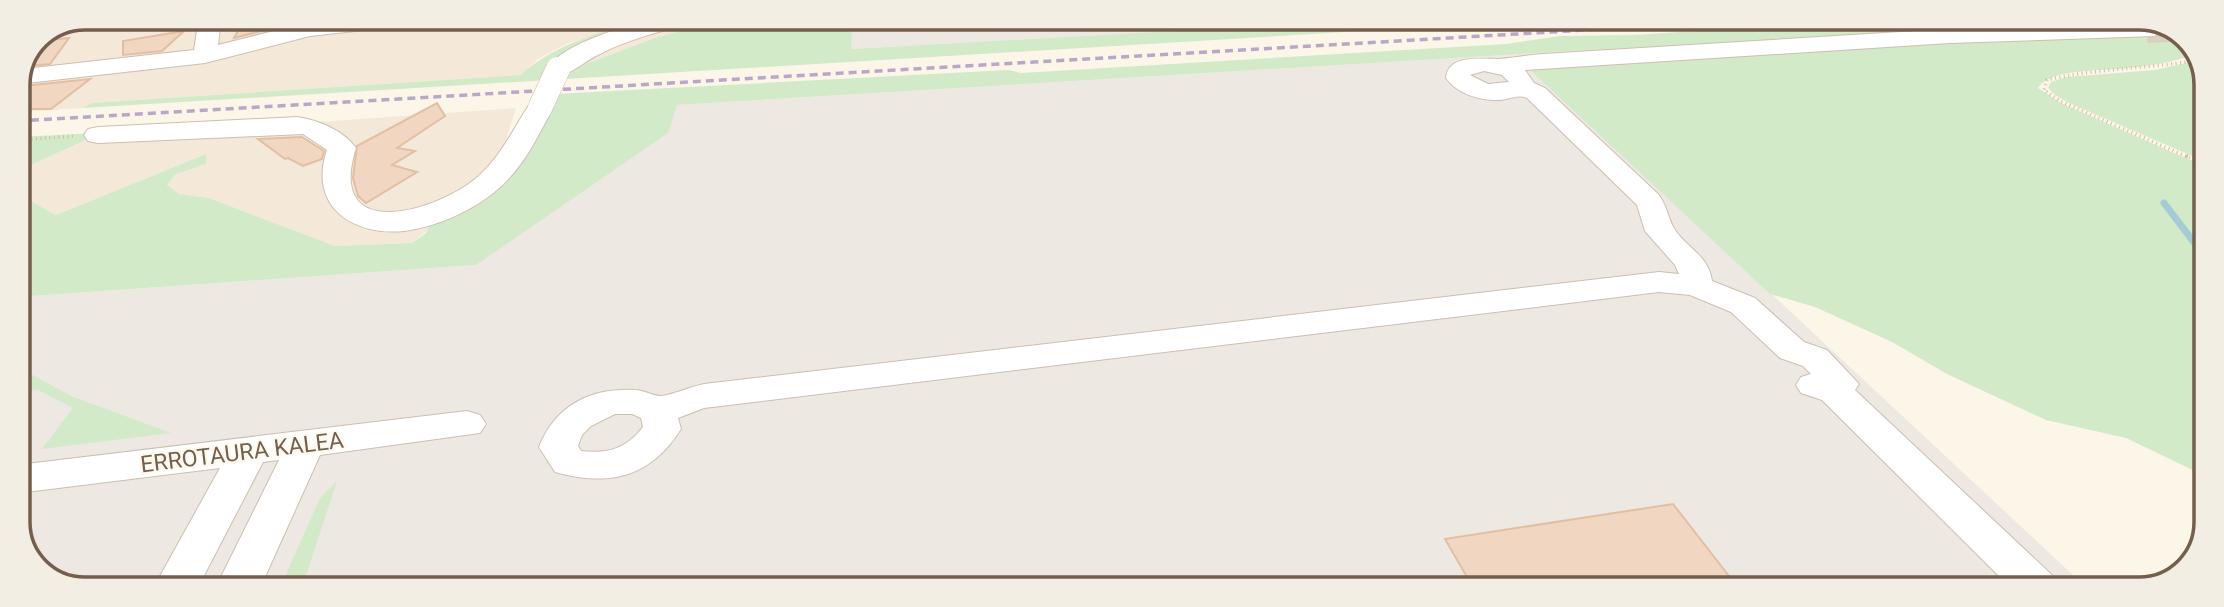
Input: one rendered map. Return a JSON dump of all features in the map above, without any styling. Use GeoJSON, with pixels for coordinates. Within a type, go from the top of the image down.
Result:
{"type":"FeatureCollection","features":[{"type":"Feature","properties":{"kind":"street"},"geometry":{"type":"LineString","coordinates":[[205,55],[208,30]]}},
{"type":"Feature","properties":{"kind":"street"},"geometry":{"type":"LineString","coordinates":[[31,76],[205,55],[305,30]]}},
{"type":"Feature","properties":{"kind":"street"},"geometry":{"type":"LineString","coordinates":[[97,135],[276,124],[311,127],[342,148],[334,172],[341,202],[357,215],[389,224],[432,215],[496,176],[519,146],[558,69],[610,41],[646,30]]}},
{"type":"Feature","properties":{"kind":"street"},"geometry":{"type":"LineString","coordinates":[[1498,66],[1510,63],[1896,39],[2147,31]]}},
{"type":"Feature","properties":{"kind":"street"},"geometry":{"type":"LineString","coordinates":[[1484,64],[1498,66],[1518,75],[1522,80],[1521,86],[1514,90],[1488,92],[1475,89],[1458,78],[1458,73],[1463,68],[1484,64]]}},
{"type":"Feature","properties":{"kind":"street"},"geometry":{"type":"LineString","coordinates":[[1521,86],[1536,93],[1648,200],[1656,210],[1659,230],[1691,261],[1696,274],[1696,286]]}},
{"type":"Feature","properties":{"kind":"street"},"geometry":{"type":"LineString","coordinates":[[658,412],[682,401],[704,396],[1641,283],[1675,283],[1696,286],[1743,305],[1792,350],[1789,360],[1816,387],[1835,392],[2027,577]]}},
{"type":"Feature","properties":{"kind":"street","name":"ERROTAURA KALEA"},"geometry":{"type":"LineString","coordinates":[[30,478],[467,424]]}},
{"type":"Feature","properties":{"kind":"street"},"geometry":{"type":"LineString","coordinates":[[243,577],[306,444]]}},
{"type":"Feature","properties":{"kind":"street"},"geometry":{"type":"LineString","coordinates":[[181,577],[249,451]]}},
{"type":"Feature","properties":{"kind":"path"},"geometry":{"type":"LineString","coordinates":[[2189,62],[2152,68],[2077,73],[2048,80],[2044,90],[2060,101],[2194,159]]}},
{"type":"Feature","properties":{"kind":"path"},"geometry":{"type":"LineString","coordinates":[[30,139],[97,135]]}},
{"type":"Feature","properties":{"kind":"shaded area"},"geometry":{"type":"Polygon","coordinates":[[[610,30],[566,44],[538,59],[520,75],[91,103],[83,108],[30,111],[31,74],[39,54],[54,39],[74,31],[610,30]]]}},
{"type":"Feature","properties":{"kind":"shaded area"},"geometry":{"type":"Polygon","coordinates":[[[644,30],[683,30],[570,70],[553,68],[644,30]]]}},
{"type":"Feature","properties":{"kind":"shaded area"},"geometry":{"type":"Polygon","coordinates":[[[852,30],[1189,30],[851,49],[852,30]]]}},
{"type":"Feature","properties":{"kind":"shaded area"},"geometry":{"type":"Polygon","coordinates":[[[2010,30],[2140,30],[2161,37],[2056,39],[1530,69],[2075,577],[84,577],[60,572],[54,568],[43,559],[34,543],[30,526],[30,296],[476,265],[677,105],[1587,50],[2010,30]]]}},
{"type":"Feature","properties":{"kind":"shaded area"},"geometry":{"type":"Polygon","coordinates":[[[516,108],[506,139],[493,166],[529,145],[412,243],[335,246],[209,198],[179,194],[170,189],[167,185],[176,174],[206,164],[206,154],[56,215],[30,201],[30,166],[90,138],[516,108]]]}},
{"type":"Feature","properties":{"kind":"green space"},"geometry":{"type":"Polygon","coordinates":[[[609,30],[635,30],[570,70],[683,30],[852,30],[851,49],[1189,30],[1380,30],[83,108],[91,103],[520,75],[549,55],[609,30]]]}},
{"type":"Feature","properties":{"kind":"green space"},"geometry":{"type":"Polygon","coordinates":[[[1711,30],[2010,30],[1587,50],[677,105],[668,133],[476,265],[30,296],[30,201],[56,215],[206,154],[206,164],[176,174],[167,185],[179,194],[209,198],[335,246],[412,243],[426,233],[433,219],[456,208],[555,94],[1008,70],[1021,73],[1506,44],[1560,36],[1711,30]]]}},
{"type":"Feature","properties":{"kind":"green space"},"geometry":{"type":"Polygon","coordinates":[[[2149,31],[2170,39],[2186,57],[2144,66],[2066,74],[2044,82],[2038,88],[2061,103],[2194,162],[2194,471],[2126,438],[2046,420],[1947,374],[1892,342],[1815,307],[1770,294],[1529,69],[1951,42],[2159,37],[2149,31]]]}},
{"type":"Feature","properties":{"kind":"green space"},"geometry":{"type":"Polygon","coordinates":[[[2190,64],[2194,81],[2194,157],[2069,103],[2048,88],[2051,82],[2066,77],[2155,70],[2190,64]]]}},
{"type":"Feature","properties":{"kind":"green space"},"geometry":{"type":"Polygon","coordinates":[[[95,133],[90,138],[30,166],[30,136],[95,133]]]}},
{"type":"Feature","properties":{"kind":"green space"},"geometry":{"type":"Polygon","coordinates":[[[30,374],[71,396],[171,433],[42,449],[73,408],[38,390],[30,391],[30,374]]]}},
{"type":"Feature","properties":{"kind":"green space"},"geometry":{"type":"Polygon","coordinates":[[[337,481],[306,577],[285,577],[320,498],[337,481]]]}},
{"type":"Feature","properties":{"kind":"building"},"geometry":{"type":"Polygon","coordinates":[[[238,30],[265,30],[234,38],[238,30]]]}},
{"type":"Feature","properties":{"kind":"building"},"geometry":{"type":"Polygon","coordinates":[[[184,31],[162,51],[123,55],[123,41],[184,31]]]}},
{"type":"Feature","properties":{"kind":"building"},"geometry":{"type":"Polygon","coordinates":[[[69,38],[50,64],[34,65],[39,54],[53,40],[69,38]]]}},
{"type":"Feature","properties":{"kind":"building"},"geometry":{"type":"Polygon","coordinates":[[[90,79],[51,109],[30,109],[30,85],[90,79]]]}},
{"type":"Feature","properties":{"kind":"building"},"geometry":{"type":"Polygon","coordinates":[[[437,103],[445,116],[397,148],[415,151],[392,165],[417,172],[366,203],[358,196],[353,178],[357,146],[437,103]]]}},
{"type":"Feature","properties":{"kind":"building"},"geometry":{"type":"Polygon","coordinates":[[[302,137],[324,151],[322,159],[303,166],[285,159],[258,139],[302,137]]]}},
{"type":"Feature","properties":{"kind":"building"},"geometry":{"type":"Polygon","coordinates":[[[1673,504],[1730,577],[1467,577],[1445,539],[1673,504]]]}},
{"type":"Feature","properties":{"kind":"waterway"},"geometry":{"type":"LineString","coordinates":[[2164,203],[2194,242]]}},
{"type":"Feature","properties":{"kind":"railway"},"geometry":{"type":"LineString","coordinates":[[30,120],[1586,30]]}}]}
